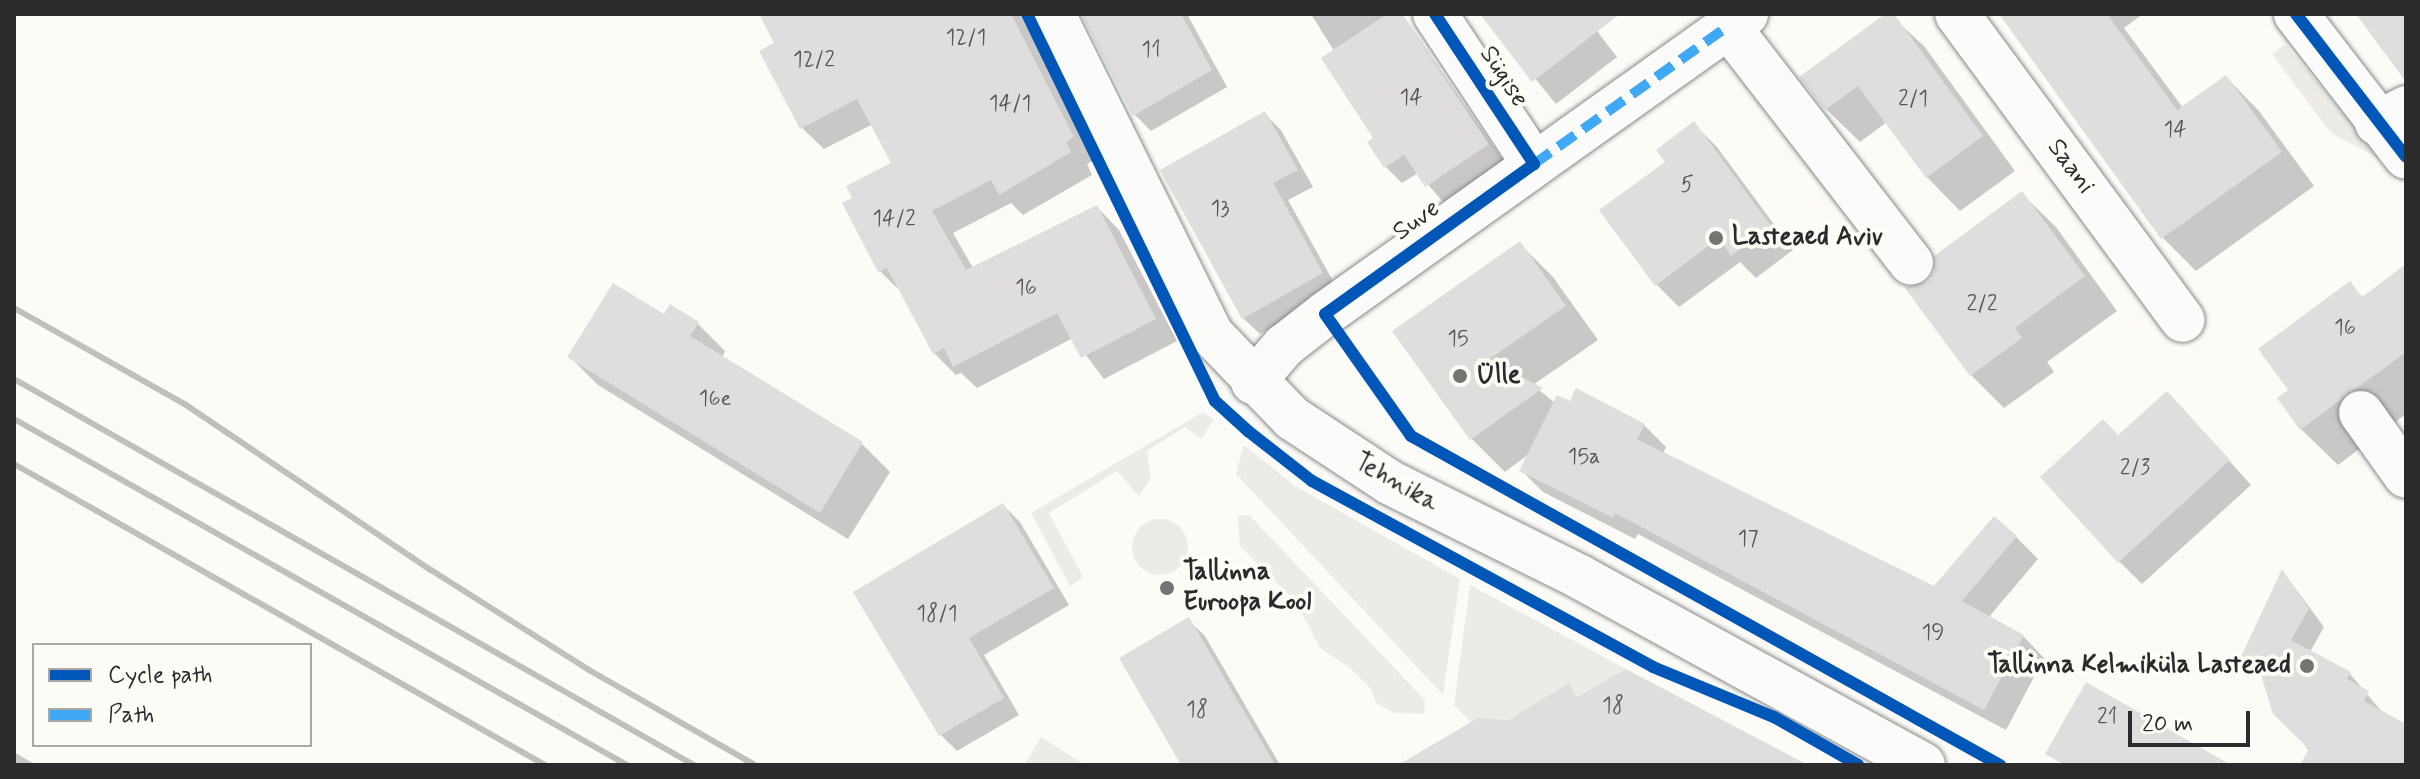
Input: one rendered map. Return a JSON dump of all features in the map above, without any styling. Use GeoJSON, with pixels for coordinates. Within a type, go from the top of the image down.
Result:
{"type":"FeatureCollection","features":[{"type":"Feature","properties":{"kind":"street","name":"Tehnika"},"geometry":{"type":"LineString","coordinates":[[1053,14],[1211,334],[1253,382],[1292,418],[1391,483],[1580,577],[1923,765]]}},
{"type":"Feature","properties":{"kind":"street","name":"Sügise"},"geometry":{"type":"LineString","coordinates":[[1435,14],[1534,164]]}},
{"type":"Feature","properties":{"kind":"street","name":"Saani"},"geometry":{"type":"LineString","coordinates":[[1957,14],[2183,320]]}},
{"type":"Feature","properties":{"kind":"street"},"geometry":{"type":"LineString","coordinates":[[2296,14],[2392,115],[2406,157]]}},
{"type":"Feature","properties":{"kind":"street","name":"Suve"},"geometry":{"type":"LineString","coordinates":[[1253,382],[1284,346],[1737,20]]}},
{"type":"Feature","properties":{"kind":"street"},"geometry":{"type":"LineString","coordinates":[[1737,20],[1911,263]]}},
{"type":"Feature","properties":{"kind":"street"},"geometry":{"type":"LineString","coordinates":[[2361,413],[2406,476]]}},
{"type":"Feature","properties":{"kind":"shaded area"},"geometry":{"type":"Polygon","coordinates":[[[2285,44],[2382,160],[2331,133],[2272,54],[2285,44]]]}},
{"type":"Feature","properties":{"kind":"shaded area"},"geometry":{"type":"Polygon","coordinates":[[[1203,412],[1214,420],[1201,439],[1185,427],[1147,451],[1151,478],[1139,496],[1117,471],[1049,513],[1083,577],[1070,586],[1031,513],[1203,412]]]}},
{"type":"Feature","properties":{"kind":"shaded area"},"geometry":{"type":"Polygon","coordinates":[[[1244,445],[1295,486],[1460,579],[1443,695],[1236,474],[1244,445]]]}},
{"type":"Feature","properties":{"kind":"shaded area"},"geometry":{"type":"Polygon","coordinates":[[[1249,515],[1425,700],[1424,714],[1395,713],[1377,704],[1370,688],[1350,668],[1320,648],[1296,602],[1240,546],[1238,516],[1249,515]]]}},
{"type":"Feature","properties":{"kind":"shaded area"},"geometry":{"type":"Polygon","coordinates":[[[1160,519],[1180,527],[1188,547],[1180,567],[1160,575],[1140,567],[1132,547],[1140,527],[1160,519]]]}},
{"type":"Feature","properties":{"kind":"shaded area"},"geometry":{"type":"Polygon","coordinates":[[[1470,585],[1626,669],[1577,697],[1569,684],[1492,729],[1486,718],[1471,722],[1454,705],[1470,585]]]}},
{"type":"Feature","properties":{"kind":"shaded area"},"geometry":{"type":"Polygon","coordinates":[[[1041,737],[1085,765],[1024,765],[1041,737]]]}},
{"type":"Feature","properties":{"kind":"building"},"geometry":{"type":"Polygon","coordinates":[[[759,14],[1011,14],[1074,137],[1066,142],[1071,152],[999,195],[991,180],[932,211],[966,270],[1097,205],[1156,319],[1081,358],[1057,313],[953,367],[944,348],[933,354],[887,268],[878,272],[842,203],[852,198],[846,186],[891,163],[857,99],[800,129],[759,51],[774,43],[759,14]]]}},
{"type":"Feature","properties":{"kind":"building"},"geometry":{"type":"Polygon","coordinates":[[[1081,14],[1181,14],[1212,70],[1133,116],[1081,14]]]}},
{"type":"Feature","properties":{"kind":"building"},"geometry":{"type":"Polygon","coordinates":[[[1387,14],[1402,14],[1489,144],[1425,187],[1404,155],[1384,168],[1367,142],[1373,138],[1321,58],[1387,14]]]}},
{"type":"Feature","properties":{"kind":"building"},"geometry":{"type":"Polygon","coordinates":[[[1480,14],[1620,14],[1532,82],[1480,14]]]}},
{"type":"Feature","properties":{"kind":"building"},"geometry":{"type":"Polygon","coordinates":[[[1885,14],[1894,14],[1983,136],[1926,178],[1858,86],[1825,110],[1799,77],[1885,14]]]}},
{"type":"Feature","properties":{"kind":"building"},"geometry":{"type":"Polygon","coordinates":[[[1999,14],[2107,14],[2177,110],[2226,75],[2282,152],[2161,239],[1999,14]]]}},
{"type":"Feature","properties":{"kind":"building"},"geometry":{"type":"Polygon","coordinates":[[[2356,14],[2406,14],[2406,82],[2356,14]]]}},
{"type":"Feature","properties":{"kind":"building"},"geometry":{"type":"Polygon","coordinates":[[[1265,111],[1298,170],[1273,183],[1323,273],[1242,319],[1160,170],[1265,111]]]}},
{"type":"Feature","properties":{"kind":"building"},"geometry":{"type":"Polygon","coordinates":[[[1694,121],[1771,226],[1731,256],[1719,238],[1655,286],[1599,210],[1665,162],[1656,150],[1694,121]]]}},
{"type":"Feature","properties":{"kind":"building"},"geometry":{"type":"Polygon","coordinates":[[[2022,191],[2085,276],[2015,328],[2022,338],[1970,376],[1904,287],[1927,282],[1934,272],[1934,256],[2022,191]]]}},
{"type":"Feature","properties":{"kind":"building"},"geometry":{"type":"Polygon","coordinates":[[[1520,241],[1566,306],[1488,360],[1543,388],[1470,440],[1392,331],[1520,241]]]}},
{"type":"Feature","properties":{"kind":"building"},"geometry":{"type":"Polygon","coordinates":[[[2406,264],[2406,352],[2300,430],[2277,398],[2288,390],[2258,349],[2350,281],[2362,297],[2406,264]]]}},
{"type":"Feature","properties":{"kind":"building"},"geometry":{"type":"Polygon","coordinates":[[[613,283],[664,314],[670,304],[699,322],[690,336],[863,442],[820,513],[567,357],[613,283]]]}},
{"type":"Feature","properties":{"kind":"building"},"geometry":{"type":"Polygon","coordinates":[[[1576,388],[1645,424],[1637,439],[1934,586],[1994,516],[2017,536],[1962,601],[2024,635],[1984,710],[1615,513],[1613,518],[1519,471],[1557,395],[1570,401],[1576,388]]]}},
{"type":"Feature","properties":{"kind":"building"},"geometry":{"type":"Polygon","coordinates":[[[2167,391],[2230,460],[2118,563],[2040,477],[2103,419],[2118,435],[2167,391]]]}},
{"type":"Feature","properties":{"kind":"building"},"geometry":{"type":"Polygon","coordinates":[[[1003,503],[1054,588],[969,638],[1004,698],[939,736],[853,592],[1003,503]]]}},
{"type":"Feature","properties":{"kind":"building"},"geometry":{"type":"Polygon","coordinates":[[[2282,569],[2309,609],[2291,640],[2351,672],[2347,679],[2369,691],[2364,701],[2406,724],[2406,765],[2300,765],[2309,749],[2273,714],[2257,662],[2239,661],[2282,569]]]}},
{"type":"Feature","properties":{"kind":"building"},"geometry":{"type":"Polygon","coordinates":[[[1189,617],[1275,765],[1181,765],[1119,658],[1189,617]]]}},
{"type":"Feature","properties":{"kind":"building"},"geometry":{"type":"Polygon","coordinates":[[[1626,669],[1808,765],[1398,765],[1478,718],[1508,720],[1569,683],[1577,697],[1626,669]]]}},
{"type":"Feature","properties":{"kind":"building"},"geometry":{"type":"Polygon","coordinates":[[[2086,682],[2231,765],[2065,765],[2045,754],[2086,682]]]}},
{"type":"Feature","properties":{"kind":"railway"},"geometry":{"type":"LineString","coordinates":[[14,308],[186,405],[431,570],[589,670],[755,765]]}},
{"type":"Feature","properties":{"kind":"railway"},"geometry":{"type":"LineString","coordinates":[[14,379],[694,765]]}},
{"type":"Feature","properties":{"kind":"railway"},"geometry":{"type":"LineString","coordinates":[[14,419],[627,765]]}},
{"type":"Feature","properties":{"kind":"railway"},"geometry":{"type":"LineString","coordinates":[[14,464],[545,765]]}},
{"type":"Feature","properties":{"kind":"marked path"},"geometry":{"type":"LineString","coordinates":[[1534,164],[1728,26]]}},
{"type":"Feature","properties":{"kind":"cycle path"},"geometry":{"type":"LineString","coordinates":[[1027,14],[1215,401],[1248,431],[1312,481],[1653,667],[1774,717],[1858,765]]}},
{"type":"Feature","properties":{"kind":"cycle path"},"geometry":{"type":"LineString","coordinates":[[1435,14],[1534,164],[1325,314],[1411,436],[2000,765]]}},
{"type":"Feature","properties":{"kind":"cycle path"},"geometry":{"type":"LineString","coordinates":[[2296,14],[2406,157]]}},
{"type":"Feature","properties":{"kind":"place","name":"Lasteaed Aviv"},"geometry":{"type":"Point","coordinates":[1716,238]}},
{"type":"Feature","properties":{"kind":"place","name":"Ülle"},"geometry":{"type":"Point","coordinates":[1460,376]}},
{"type":"Feature","properties":{"kind":"place","name":"Tallinna Euroopa Kool"},"geometry":{"type":"Point","coordinates":[1167,588]}},
{"type":"Feature","properties":{"kind":"place","name":"Tallinna Kelmiküla Lasteaed"},"geometry":{"type":"Point","coordinates":[2307,666]}}]}
